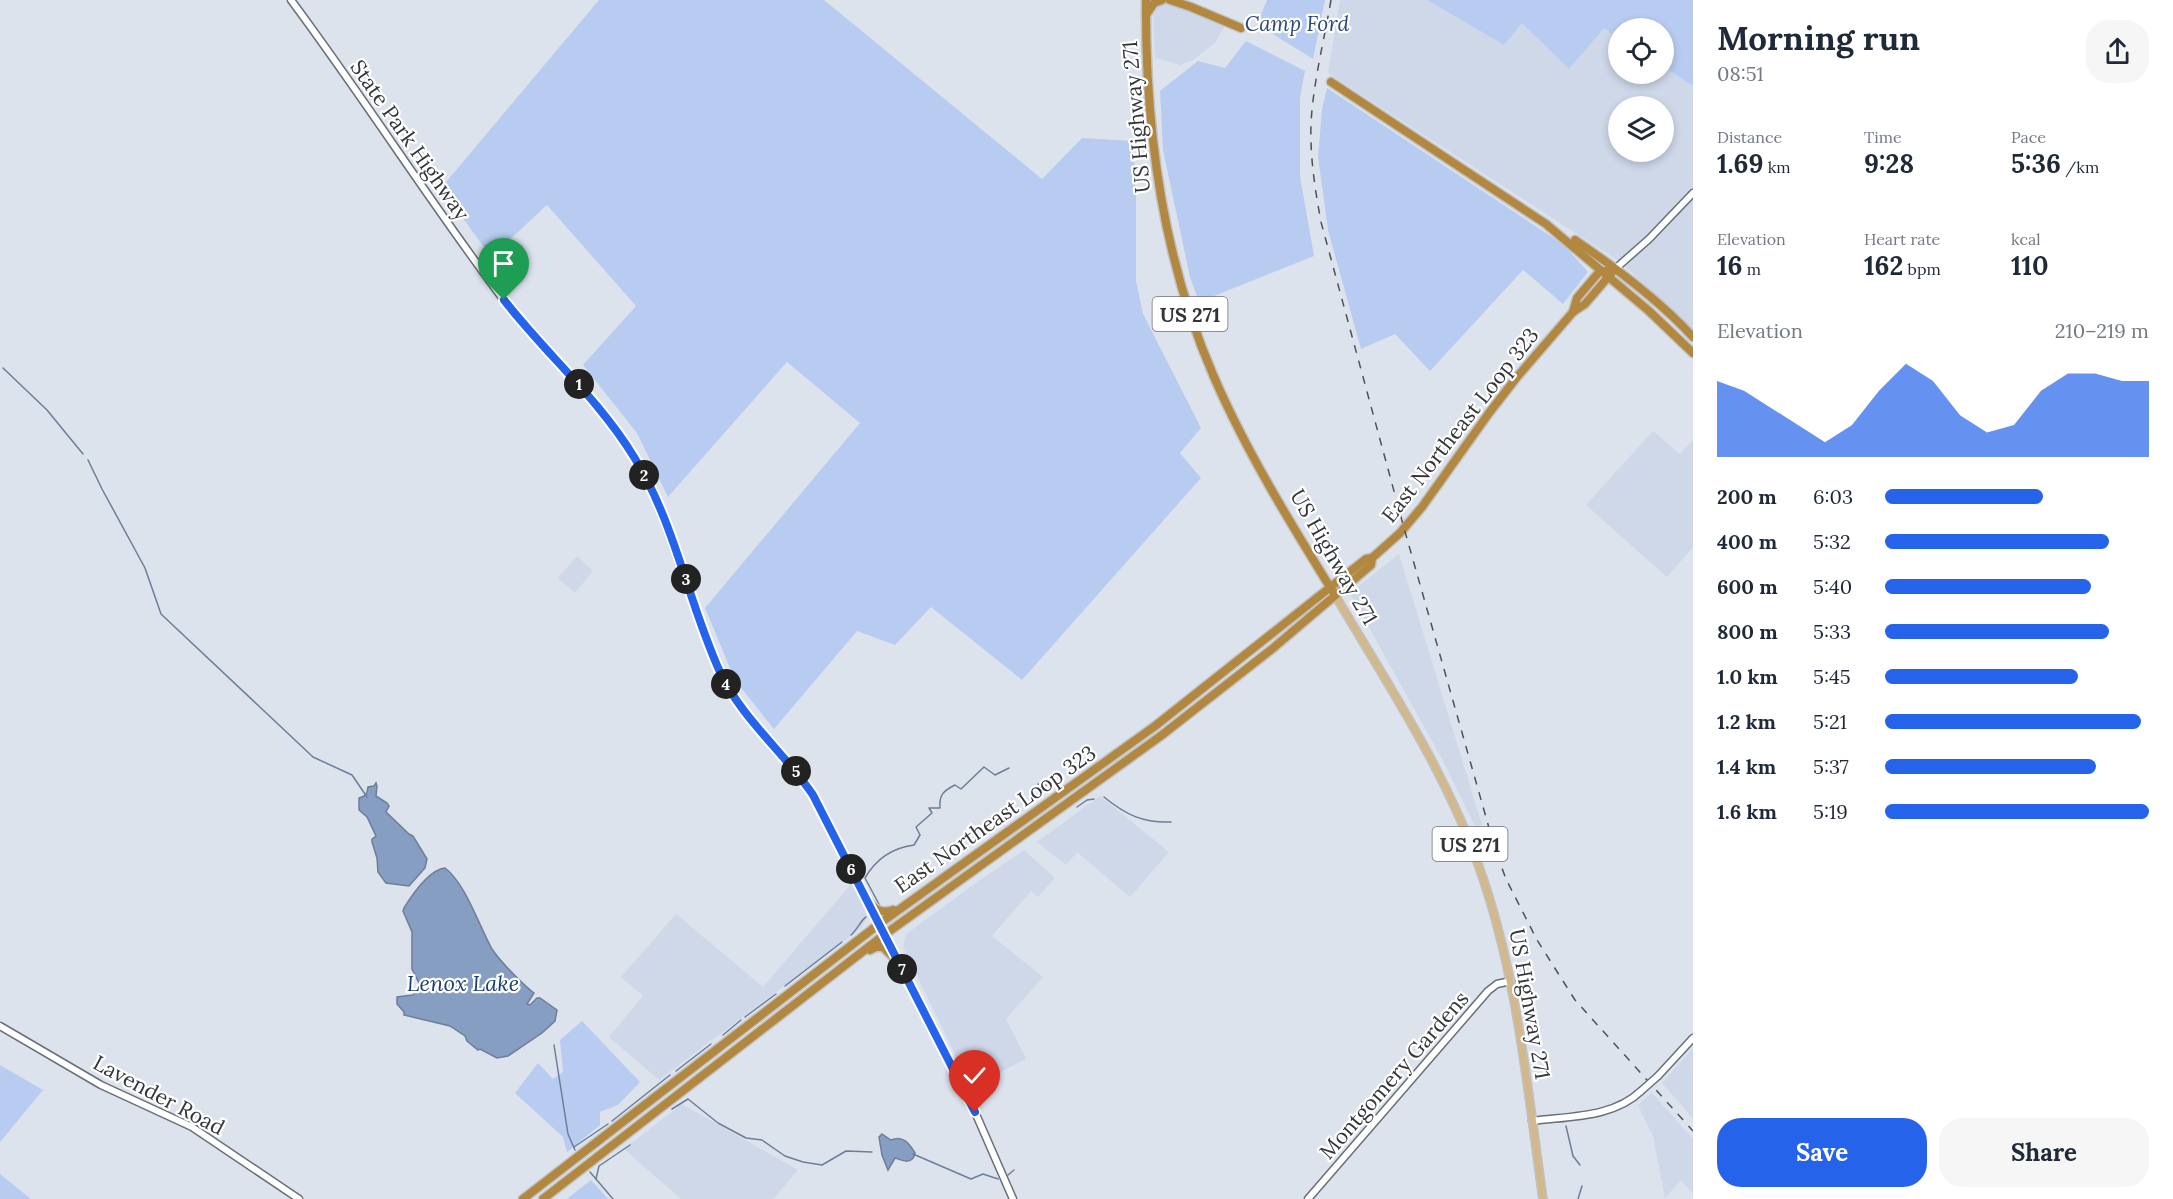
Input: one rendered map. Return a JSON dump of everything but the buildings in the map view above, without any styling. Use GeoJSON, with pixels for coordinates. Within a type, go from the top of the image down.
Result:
{"type":"FeatureCollection","features":[{"type":"Feature","properties":{"kind":"highway","name":"US Highway 271"},"geometry":{"type":"LineString","coordinates":[[1147,0],[1150,118],[1155,166],[1168,237],[1181,287],[1204,353],[1232,414],[1265,476],[1333,591]]}},
{"type":"Feature","properties":{"kind":"highway"},"geometry":{"type":"LineString","coordinates":[[1146,15],[1155,3],[1162,0]]}},
{"type":"Feature","properties":{"kind":"highway"},"geometry":{"type":"LineString","coordinates":[[1170,0],[1241,28]]}},
{"type":"Feature","properties":{"kind":"highway"},"geometry":{"type":"LineString","coordinates":[[1331,82],[1546,224],[1588,249],[1691,334],[1680,339]]}},
{"type":"Feature","properties":{"kind":"highway"},"geometry":{"type":"LineString","coordinates":[[1546,224],[1578,249],[1693,353]]}},
{"type":"Feature","properties":{"kind":"highway"},"geometry":{"type":"LineString","coordinates":[[1600,271],[1615,269]]}},
{"type":"Feature","properties":{"kind":"highway","name":"East Northeast Loop 323"},"geometry":{"type":"LineString","coordinates":[[524,1199],[879,924],[1124,750],[1265,640],[1371,565],[1372,558],[1417,513],[1495,404],[1573,312],[1585,304],[1615,269]]}},
{"type":"Feature","properties":{"kind":"highway","name":"East Northeast Loop 323"},"geometry":{"type":"LineString","coordinates":[[1573,312],[1577,298],[1600,271]]}},
{"type":"Feature","properties":{"kind":"highway","name":"East Northeast Loop 323"},"geometry":{"type":"LineString","coordinates":[[543,1199],[884,935],[1131,759],[1222,689],[1272,649],[1333,591]]}},
{"type":"Feature","properties":{"kind":"highway"},"geometry":{"type":"LineString","coordinates":[[1265,640],[1272,649]]}},
{"type":"Feature","properties":{"kind":"highway"},"geometry":{"type":"LineString","coordinates":[[1215,680],[1222,689]]}},
{"type":"Feature","properties":{"kind":"highway"},"geometry":{"type":"LineString","coordinates":[[1124,750],[1131,759]]}},
{"type":"Feature","properties":{"kind":"highway"},"geometry":{"type":"LineString","coordinates":[[1053,800],[1059,810]]}},
{"type":"Feature","properties":{"kind":"highway"},"geometry":{"type":"LineString","coordinates":[[951,872],[957,881]]}},
{"type":"Feature","properties":{"kind":"highway"},"geometry":{"type":"LineString","coordinates":[[866,899],[881,912],[889,912],[902,907]]}},
{"type":"Feature","properties":{"kind":"highway"},"geometry":{"type":"LineString","coordinates":[[856,957],[881,947],[898,962]]}},
{"type":"Feature","properties":{"kind":"highway"},"geometry":{"type":"LineString","coordinates":[[812,977],[818,986]]}},
{"type":"Feature","properties":{"kind":"highway"},"geometry":{"type":"LineString","coordinates":[[724,1044],[731,1053]]}},
{"type":"Feature","properties":{"kind":"highway"},"geometry":{"type":"LineString","coordinates":[[656,1097],[663,1107]]}},
{"type":"Feature","properties":{"kind":"main road","name":"State Park Highway"},"geometry":{"type":"LineString","coordinates":[[291,0],[501,297],[589,395],[627,446],[656,499],[706,637],[726,683],[746,713],[794,768],[813,795],[975,1112],[1013,1199]]}},
{"type":"Feature","properties":{"kind":"main road"},"geometry":{"type":"LineString","coordinates":[[1615,269],[1648,240],[1693,193]]}},
{"type":"Feature","properties":{"kind":"main road","name":"US Highway 271"},"geometry":{"type":"LineString","coordinates":[[1333,591],[1422,743],[1456,811],[1477,861],[1491,903],[1510,981],[1532,1121]]}},
{"type":"Feature","properties":{"kind":"main road","name":"Montgomery Gardens"},"geometry":{"type":"LineString","coordinates":[[1308,1199],[1488,991],[1497,984],[1510,981]]}},
{"type":"Feature","properties":{"kind":"main road","name":"Lavender Road"},"geometry":{"type":"LineString","coordinates":[[0,1026],[101,1085],[192,1128],[299,1199]]}},
{"type":"Feature","properties":{"kind":"main road"},"geometry":{"type":"LineString","coordinates":[[1532,1121],[1607,1110],[1624,1104],[1658,1076],[1693,1038]]}},
{"type":"Feature","properties":{"kind":"main road","name":"US 271"},"geometry":{"type":"LineString","coordinates":[[1532,1121],[1543,1199]]}},
{"type":"Feature","properties":{"kind":"shaded area"},"geometry":{"type":"Polygon","coordinates":[[[1340,0],[1427,0],[1504,45],[1522,22],[1530,30],[1604,28],[1608,31],[1608,84],[1674,84],[1674,74],[1693,86],[1693,329],[1619,261],[1328,73],[1340,0]]]}},
{"type":"Feature","properties":{"kind":"shaded area"},"geometry":{"type":"Polygon","coordinates":[[[1165,2],[1226,24],[1215,43],[1193,60],[1180,65],[1155,58],[1153,9],[1154,6],[1165,2]]]}},
{"type":"Feature","properties":{"kind":"shaded area"},"geometry":{"type":"Polygon","coordinates":[[[1653,431],[1680,454],[1693,440],[1693,547],[1667,577],[1586,505],[1653,431]]]}},
{"type":"Feature","properties":{"kind":"shaded area"},"geometry":{"type":"Polygon","coordinates":[[[1399,554],[1482,825],[1476,828],[1442,759],[1350,593],[1399,554]]]}},
{"type":"Feature","properties":{"kind":"shaded area"},"geometry":{"type":"Polygon","coordinates":[[[577,556],[593,571],[575,593],[558,578],[577,556]]]}},
{"type":"Feature","properties":{"kind":"shaded area"},"geometry":{"type":"Polygon","coordinates":[[[1100,796],[1169,852],[1130,897],[1077,852],[1066,865],[1037,842],[1100,796]]]}},
{"type":"Feature","properties":{"kind":"shaded area"},"geometry":{"type":"Polygon","coordinates":[[[1024,850],[1055,878],[1038,897],[1031,891],[992,936],[1043,977],[1006,1019],[1026,1059],[971,1087],[903,947],[906,934],[1024,850]]]}},
{"type":"Feature","properties":{"kind":"shaded area"},"geometry":{"type":"Polygon","coordinates":[[[852,883],[865,909],[866,920],[861,928],[659,1080],[609,1037],[643,996],[621,977],[676,914],[763,987],[852,883]]]}},
{"type":"Feature","properties":{"kind":"shaded area"},"geometry":{"type":"Polygon","coordinates":[[[1693,1048],[1693,1118],[1662,1083],[1693,1048]]]}},
{"type":"Feature","properties":{"kind":"shaded area"},"geometry":{"type":"Polygon","coordinates":[[[1652,1093],[1693,1139],[1693,1194],[1681,1180],[1665,1198],[1653,1136],[1638,1105],[1652,1093]]]}},
{"type":"Feature","properties":{"kind":"shaded area"},"geometry":{"type":"Polygon","coordinates":[[[682,1104],[798,1170],[773,1199],[681,1199],[624,1149],[682,1104]]]}},
{"type":"Feature","properties":{"kind":"green space"},"geometry":{"type":"Polygon","coordinates":[[[599,0],[824,0],[1042,179],[1082,138],[1133,141],[1136,187],[1136,281],[1143,314],[1201,428],[1180,453],[1201,478],[1022,680],[931,607],[895,645],[857,631],[774,729],[735,680],[705,608],[860,423],[787,362],[668,497],[637,433],[583,365],[636,306],[547,205],[491,257],[441,188],[599,0]]]}},
{"type":"Feature","properties":{"kind":"green space","name":"Camp Ford"},"geometry":{"type":"Polygon","coordinates":[[[1267,0],[1325,0],[1313,59],[1257,24],[1267,0]]]}},
{"type":"Feature","properties":{"kind":"green space"},"geometry":{"type":"Polygon","coordinates":[[[1427,0],[1693,0],[1693,86],[1674,74],[1674,18],[1608,18],[1608,31],[1604,28],[1569,69],[1522,23],[1504,45],[1427,0]]]}},
{"type":"Feature","properties":{"kind":"green space"},"geometry":{"type":"Polygon","coordinates":[[[1246,41],[1305,71],[1300,97],[1300,176],[1314,256],[1199,302],[1190,277],[1163,150],[1160,91],[1198,61],[1225,68],[1246,41]]]}},
{"type":"Feature","properties":{"kind":"green space"},"geometry":{"type":"Polygon","coordinates":[[[1327,88],[1564,245],[1588,272],[1563,304],[1523,270],[1430,371],[1395,334],[1361,349],[1328,230],[1318,157],[1322,109],[1327,88]]]}},
{"type":"Feature","properties":{"kind":"green space"},"geometry":{"type":"Polygon","coordinates":[[[582,1021],[640,1082],[618,1105],[600,1112],[600,1125],[567,1152],[563,1137],[515,1093],[538,1063],[553,1079],[563,1072],[560,1040],[582,1021]]]}},
{"type":"Feature","properties":{"kind":"green space"},"geometry":{"type":"Polygon","coordinates":[[[0,1065],[43,1090],[0,1142],[0,1065]]]}},
{"type":"Feature","properties":{"kind":"green space"},"geometry":{"type":"Polygon","coordinates":[[[0,1174],[31,1199],[0,1199],[0,1174]]]}},
{"type":"Feature","properties":{"kind":"green space"},"geometry":{"type":"Polygon","coordinates":[[[591,1180],[608,1199],[567,1199],[591,1180]]]}},
{"type":"Feature","properties":{"kind":"water"},"geometry":{"type":"Polygon","coordinates":[[[376,783],[376,796],[389,806],[386,812],[413,836],[427,859],[425,868],[409,886],[386,883],[378,872],[372,842],[376,836],[367,817],[359,810],[359,798],[366,794],[368,787],[376,783]]]}},
{"type":"Feature","properties":{"kind":"water","name":"Lenox Lake"},"geometry":{"type":"Polygon","coordinates":[[[445,868],[453,875],[466,895],[492,949],[534,993],[527,1004],[530,1005],[540,998],[557,1010],[555,1021],[542,1033],[508,1056],[497,1058],[478,1050],[467,1041],[465,1036],[450,1026],[404,1015],[397,1004],[397,997],[413,995],[420,985],[412,969],[412,932],[403,911],[404,908],[427,878],[445,868]]]}},
{"type":"Feature","properties":{"kind":"water"},"geometry":{"type":"Polygon","coordinates":[[[882,1134],[891,1140],[905,1141],[915,1153],[914,1157],[910,1161],[895,1158],[888,1170],[882,1155],[879,1137],[882,1134]]]}},
{"type":"Feature","properties":{"kind":"waterway"},"geometry":{"type":"LineString","coordinates":[[3,368],[47,410],[83,454]]}},
{"type":"Feature","properties":{"kind":"waterway"},"geometry":{"type":"LineString","coordinates":[[88,460],[145,568],[161,614],[313,757],[352,775],[367,797]]}},
{"type":"Feature","properties":{"kind":"waterway"},"geometry":{"type":"LineString","coordinates":[[880,906],[865,878],[874,865],[891,852],[914,845],[920,835],[916,827],[932,813],[929,808],[940,808],[941,797],[947,789],[955,785],[961,789],[984,767],[995,775],[1009,768]]}},
{"type":"Feature","properties":{"kind":"waterway"},"geometry":{"type":"LineString","coordinates":[[1038,784],[1043,786],[1056,782],[1059,785]]}},
{"type":"Feature","properties":{"kind":"waterway"},"geometry":{"type":"LineString","coordinates":[[1104,797],[1135,817],[1171,822]]}},
{"type":"Feature","properties":{"kind":"waterway"},"geometry":{"type":"LineString","coordinates":[[1077,807],[1087,800],[1094,799]]}},
{"type":"Feature","properties":{"kind":"waterway"},"geometry":{"type":"LineString","coordinates":[[851,935],[866,917]]}},
{"type":"Feature","properties":{"kind":"waterway"},"geometry":{"type":"LineString","coordinates":[[785,986],[842,942]]}},
{"type":"Feature","properties":{"kind":"waterway"},"geometry":{"type":"LineString","coordinates":[[745,1017],[776,994]]}},
{"type":"Feature","properties":{"kind":"waterway"},"geometry":{"type":"LineString","coordinates":[[723,1035],[741,1020]]}},
{"type":"Feature","properties":{"kind":"waterway"},"geometry":{"type":"LineString","coordinates":[[676,1071],[711,1044]]}},
{"type":"Feature","properties":{"kind":"waterway"},"geometry":{"type":"LineString","coordinates":[[554,1045],[568,1134],[575,1150]]}},
{"type":"Feature","properties":{"kind":"waterway"},"geometry":{"type":"LineString","coordinates":[[612,1121],[670,1075]]}},
{"type":"Feature","properties":{"kind":"waterway"},"geometry":{"type":"LineString","coordinates":[[672,1109],[688,1099],[718,1123],[746,1138],[762,1140],[785,1156],[803,1162],[822,1165],[846,1151],[872,1152]]}},
{"type":"Feature","properties":{"kind":"waterway"},"geometry":{"type":"LineString","coordinates":[[574,1147],[608,1124]]}},
{"type":"Feature","properties":{"kind":"waterway"},"geometry":{"type":"LineString","coordinates":[[1566,1126],[1573,1156],[1580,1165]]}},
{"type":"Feature","properties":{"kind":"waterway"},"geometry":{"type":"LineString","coordinates":[[596,1179],[599,1166],[630,1145]]}},
{"type":"Feature","properties":{"kind":"waterway"},"geometry":{"type":"LineString","coordinates":[[913,1154],[971,1179],[983,1174],[998,1179]]}},
{"type":"Feature","properties":{"kind":"waterway"},"geometry":{"type":"LineString","coordinates":[[1008,1175],[1014,1170]]}},
{"type":"Feature","properties":{"kind":"waterway"},"geometry":{"type":"LineString","coordinates":[[590,1172],[613,1199]]}},
{"type":"Feature","properties":{"kind":"waterway"},"geometry":{"type":"LineString","coordinates":[[1578,1199],[1582,1186]]}},
{"type":"Feature","properties":{"kind":"railway"},"geometry":{"type":"LineString","coordinates":[[1331,0],[1316,78],[1311,124],[1313,173],[1321,222],[1404,528],[1495,849],[1506,879],[1537,940],[1575,1000],[1693,1131]]}},
{"type":"Feature","properties":{"kind":"route"},"geometry":{"type":"LineString","coordinates":[[504,300],[606,416],[641,469],[662,514],[721,673],[746,713],[794,768],[821,808],[975,1112]]}}]}
